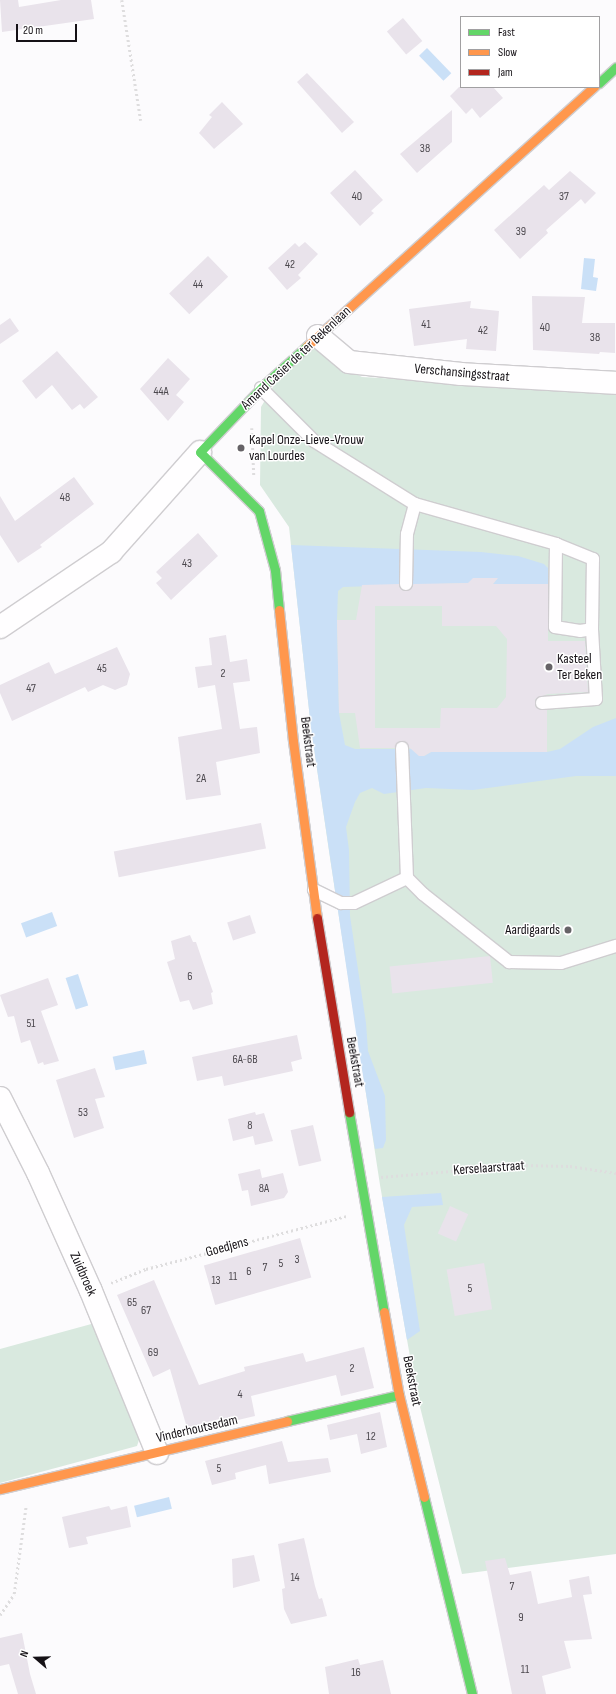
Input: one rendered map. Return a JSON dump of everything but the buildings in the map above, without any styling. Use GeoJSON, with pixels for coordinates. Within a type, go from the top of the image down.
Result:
{"type":"FeatureCollection","features":[{"type":"Feature","properties":{"kind":"street"},"geometry":{"type":"LineString","coordinates":[[600,82],[616,67]]}},
{"type":"Feature","properties":{"kind":"street","name":"Amand Casier de ter Bekenlaan"},"geometry":{"type":"LineString","coordinates":[[0,627],[111,552],[200,452],[261,388],[593,88]]}},
{"type":"Feature","properties":{"kind":"street","name":"Verschansingsstraat"},"geometry":{"type":"LineString","coordinates":[[318,336],[349,362],[462,374],[616,383]]}},
{"type":"Feature","properties":{"kind":"street","name":"Beekstraat"},"geometry":{"type":"LineString","coordinates":[[200,452],[259,511],[275,570],[324,968],[399,1395],[472,1694]]}},
{"type":"Feature","properties":{"kind":"street","name":"Zuidbroek"},"geometry":{"type":"LineString","coordinates":[[0,1098],[38,1173],[91,1291],[157,1453]]}},
{"type":"Feature","properties":{"kind":"street","name":"Vinderhoutsedam"},"geometry":{"type":"LineString","coordinates":[[0,1489],[399,1395]]}},
{"type":"Feature","properties":{"kind":"lane"},"geometry":{"type":"LineString","coordinates":[[261,388],[314,441],[415,504],[556,544],[593,559],[592,629],[596,699],[542,703]]}},
{"type":"Feature","properties":{"kind":"lane"},"geometry":{"type":"LineString","coordinates":[[406,584],[407,534],[415,504]]}},
{"type":"Feature","properties":{"kind":"lane"},"geometry":{"type":"LineString","coordinates":[[556,544],[555,627],[580,631],[592,629]]}},
{"type":"Feature","properties":{"kind":"lane"},"geometry":{"type":"LineString","coordinates":[[402,748],[407,878],[423,894],[509,962],[561,963],[616,946]]}},
{"type":"Feature","properties":{"kind":"lane"},"geometry":{"type":"LineString","coordinates":[[314,890],[341,902],[354,903],[407,878]]}},
{"type":"Feature","properties":{"kind":"path"},"geometry":{"type":"LineString","coordinates":[[122,0],[141,121]]}},
{"type":"Feature","properties":{"kind":"path"},"geometry":{"type":"LineString","coordinates":[[252,425],[254,479]]}},
{"type":"Feature","properties":{"kind":"path","name":"Kerselaarstraat"},"geometry":{"type":"LineString","coordinates":[[362,1178],[522,1165],[570,1166],[616,1172]]}},
{"type":"Feature","properties":{"kind":"path","name":"Goedjens"},"geometry":{"type":"LineString","coordinates":[[91,1291],[146,1269],[334,1218],[367,1212]]}},
{"type":"Feature","properties":{"kind":"path"},"geometry":{"type":"LineString","coordinates":[[0,1615],[14,1594],[29,1482]]}},
{"type":"Feature","properties":{"kind":"shaded area"},"geometry":{"type":"Polygon","coordinates":[[[316,345],[342,367],[362,377],[616,391],[616,1554],[462,1574],[416,1391],[380,1185],[330,858],[311,728],[289,527],[260,485],[261,407],[277,380],[316,345]]]}},
{"type":"Feature","properties":{"kind":"shaded area"},"geometry":{"type":"Polygon","coordinates":[[[95,1323],[141,1434],[137,1446],[0,1483],[0,1349],[95,1323]]]}},
{"type":"Feature","properties":{"kind":"water"},"geometry":{"type":"Polygon","coordinates":[[[427,48],[451,73],[443,81],[419,56],[427,48]]]}},
{"type":"Feature","properties":{"kind":"water"},"geometry":{"type":"Polygon","coordinates":[[[584,258],[595,259],[593,277],[598,278],[596,291],[581,289],[584,258]]]}},
{"type":"Feature","properties":{"kind":"water"},"geometry":{"type":"Polygon","coordinates":[[[291,545],[481,552],[518,556],[544,564],[548,568],[548,584],[493,584],[497,579],[468,583],[343,587],[338,591],[337,620],[339,713],[345,745],[355,749],[415,749],[419,756],[424,756],[431,752],[547,752],[560,749],[593,727],[616,718],[616,776],[576,776],[473,790],[426,788],[384,794],[372,788],[360,793],[355,802],[346,827],[349,850],[350,916],[366,1023],[368,1051],[385,1096],[386,1140],[383,1148],[375,1149],[355,1026],[311,728],[291,545]]]}},
{"type":"Feature","properties":{"kind":"water"},"geometry":{"type":"Polygon","coordinates":[[[52,912],[57,926],[26,937],[21,923],[52,912]]]}},
{"type":"Feature","properties":{"kind":"water"},"geometry":{"type":"Polygon","coordinates":[[[78,974],[88,1005],[76,1009],[66,978],[78,974]]]}},
{"type":"Feature","properties":{"kind":"water"},"geometry":{"type":"Polygon","coordinates":[[[144,1050],[147,1064],[116,1070],[113,1057],[144,1050]]]}},
{"type":"Feature","properties":{"kind":"water"},"geometry":{"type":"Polygon","coordinates":[[[441,1193],[443,1205],[412,1207],[404,1225],[420,1331],[407,1340],[382,1197],[441,1193]]]}},
{"type":"Feature","properties":{"kind":"water"},"geometry":{"type":"Polygon","coordinates":[[[169,1497],[172,1509],[137,1517],[134,1506],[169,1497]]]}},
{"type":"Feature","properties":{"kind":"traffic: fast"},"geometry":{"type":"LineString","coordinates":[[600,82],[616,67]]}},
{"type":"Feature","properties":{"kind":"traffic: fast"},"geometry":{"type":"LineString","coordinates":[[279,610],[275,570],[259,511],[200,452],[265,384],[307,346]]}},
{"type":"Feature","properties":{"kind":"traffic: fast"},"geometry":{"type":"LineString","coordinates":[[349,1112],[384,1312]]}},
{"type":"Feature","properties":{"kind":"traffic: fast"},"geometry":{"type":"LineString","coordinates":[[287,1421],[399,1395]]}},
{"type":"Feature","properties":{"kind":"traffic: fast"},"geometry":{"type":"LineString","coordinates":[[424,1497],[472,1694]]}},
{"type":"Feature","properties":{"kind":"traffic: slow"},"geometry":{"type":"LineString","coordinates":[[307,346],[593,88]]}},
{"type":"Feature","properties":{"kind":"traffic: slow"},"geometry":{"type":"LineString","coordinates":[[279,610],[293,741],[317,918]]}},
{"type":"Feature","properties":{"kind":"traffic: slow"},"geometry":{"type":"LineString","coordinates":[[384,1312],[399,1395],[424,1497]]}},
{"type":"Feature","properties":{"kind":"traffic: slow"},"geometry":{"type":"LineString","coordinates":[[0,1489],[287,1421]]}},
{"type":"Feature","properties":{"kind":"traffic: jam"},"geometry":{"type":"LineString","coordinates":[[317,918],[349,1112]]}},
{"type":"Feature","properties":{"kind":"place","name":"Kapel Onze-Lieve-Vrouw van Lourdes"},"geometry":{"type":"Point","coordinates":[241,448]}},
{"type":"Feature","properties":{"kind":"place","name":"Kasteel Ter Beken"},"geometry":{"type":"Point","coordinates":[549,667]}},
{"type":"Feature","properties":{"kind":"place","name":"Aardigaards"},"geometry":{"type":"Point","coordinates":[568,930]}}]}
